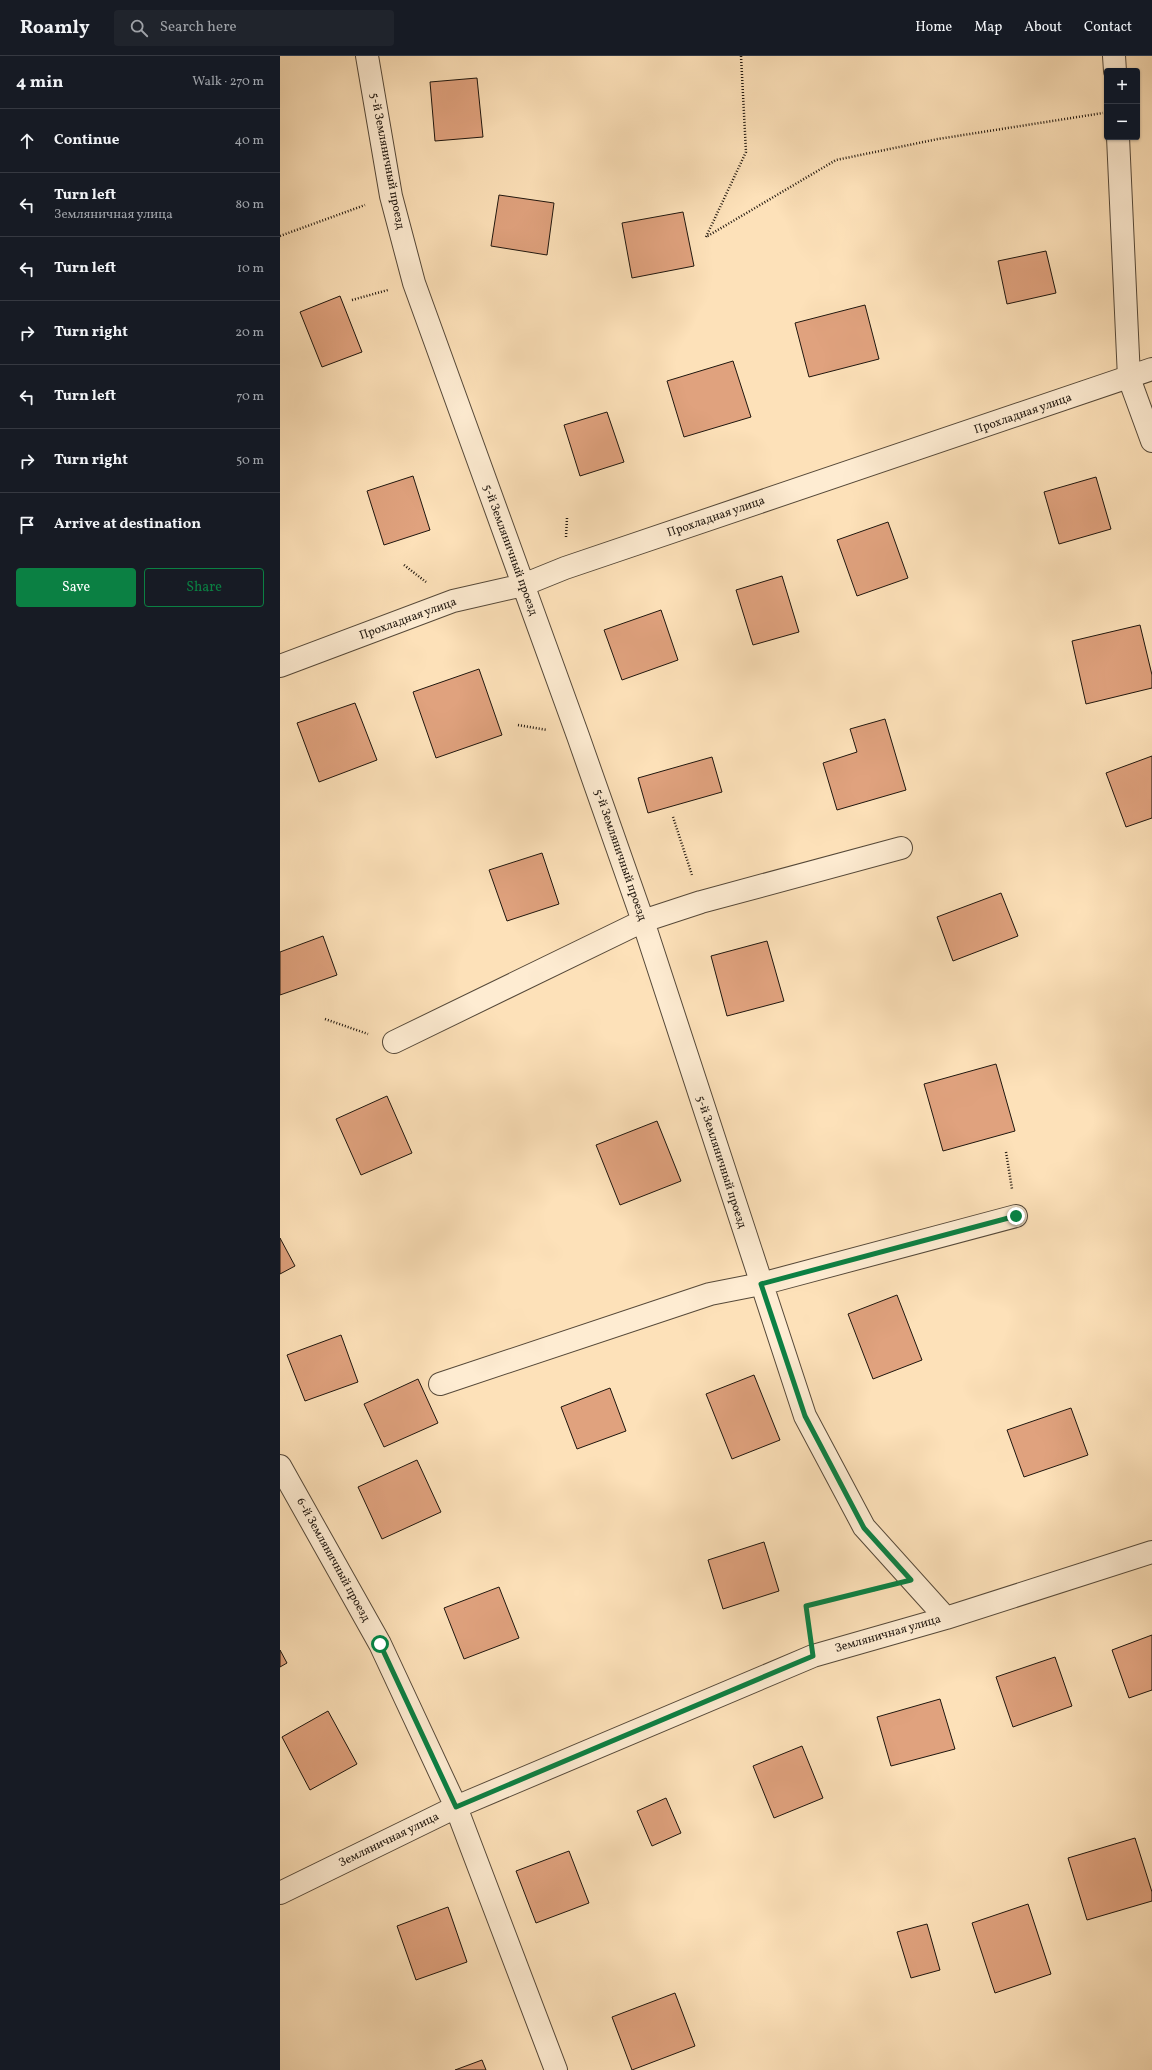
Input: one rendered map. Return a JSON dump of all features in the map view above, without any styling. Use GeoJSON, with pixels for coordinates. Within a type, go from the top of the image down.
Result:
{"type":"FeatureCollection","features":[{"type":"Feature","properties":{"kind":"street","name":"5-й Земляничный проезд"},"geometry":{"type":"LineString","coordinates":[[367,56],[391,196],[414,283],[578,736],[643,921],[805,1416],[864,1528],[946,1618]]}},
{"type":"Feature","properties":{"kind":"street"},"geometry":{"type":"LineString","coordinates":[[1114,56],[1115,68]]}},
{"type":"Feature","properties":{"kind":"street"},"geometry":{"type":"LineString","coordinates":[[1118,140],[1129,378],[1152,441]]}},
{"type":"Feature","properties":{"kind":"street","name":"Прохладная улица"},"geometry":{"type":"LineString","coordinates":[[280,666],[453,601],[523,585],[572,566],[1152,369]]}},
{"type":"Feature","properties":{"kind":"street"},"geometry":{"type":"LineString","coordinates":[[394,1042],[643,921],[701,902],[901,848]]}},
{"type":"Feature","properties":{"kind":"street"},"geometry":{"type":"LineString","coordinates":[[440,1384],[710,1294],[761,1284],[1016,1216]]}},
{"type":"Feature","properties":{"kind":"street","name":"6-й Земляничный проезд"},"geometry":{"type":"LineString","coordinates":[[280,1466],[380,1644],[456,1807],[556,2070]]}},
{"type":"Feature","properties":{"kind":"street","name":"Земляничная улица"},"geometry":{"type":"LineString","coordinates":[[280,1893],[456,1807],[813,1656],[946,1618],[1152,1552]]}},
{"type":"Feature","properties":{"kind":"path"},"geometry":{"type":"LineString","coordinates":[[741,56],[746,152],[706,237],[836,160],[938,139],[1104,112]]}},
{"type":"Feature","properties":{"kind":"path"},"geometry":{"type":"LineString","coordinates":[[280,236],[391,196]]}},
{"type":"Feature","properties":{"kind":"path"},"geometry":{"type":"LineString","coordinates":[[352,300],[414,283]]}},
{"type":"Feature","properties":{"kind":"path"},"geometry":{"type":"LineString","coordinates":[[673,817],[701,902]]}},
{"type":"Feature","properties":{"kind":"path"},"geometry":{"type":"LineString","coordinates":[[1006,1152],[1016,1216]]}},
{"type":"Feature","properties":{"kind":"path"},"geometry":{"type":"LineString","coordinates":[[813,1656],[806,1606],[911,1580]]}},
{"type":"Feature","properties":{"kind":"building"},"geometry":{"type":"Polygon","coordinates":[[[477,78],[483,137],[435,141],[430,82],[477,78]]]}},
{"type":"Feature","properties":{"kind":"building"},"geometry":{"type":"Polygon","coordinates":[[[499,195],[554,203],[547,255],[491,246],[499,195]]]}},
{"type":"Feature","properties":{"kind":"building"},"geometry":{"type":"Polygon","coordinates":[[[683,212],[694,266],[632,278],[622,223],[683,212]]]}},
{"type":"Feature","properties":{"kind":"building"},"geometry":{"type":"Polygon","coordinates":[[[1046,251],[1056,293],[1007,304],[998,261],[1046,251]]]}},
{"type":"Feature","properties":{"kind":"building"},"geometry":{"type":"Polygon","coordinates":[[[340,296],[362,352],[322,367],[300,312],[340,296]]]}},
{"type":"Feature","properties":{"kind":"building"},"geometry":{"type":"Polygon","coordinates":[[[865,305],[879,359],[809,377],[795,323],[865,305]]]}},
{"type":"Feature","properties":{"kind":"building"},"geometry":{"type":"Polygon","coordinates":[[[733,361],[751,417],[684,437],[667,381],[733,361]]]}},
{"type":"Feature","properties":{"kind":"building"},"geometry":{"type":"Polygon","coordinates":[[[607,412],[624,462],[580,476],[564,425],[607,412]]]}},
{"type":"Feature","properties":{"kind":"building"},"geometry":{"type":"Polygon","coordinates":[[[413,476],[430,530],[384,545],[367,491],[413,476]]]}},
{"type":"Feature","properties":{"kind":"building"},"geometry":{"type":"Polygon","coordinates":[[[1096,477],[1111,529],[1059,544],[1044,492],[1096,477]]]}},
{"type":"Feature","properties":{"kind":"building"},"geometry":{"type":"Polygon","coordinates":[[[888,522],[908,578],[857,596],[837,540],[888,522]]]}},
{"type":"Feature","properties":{"kind":"building"},"geometry":{"type":"Polygon","coordinates":[[[782,576],[799,632],[753,645],[736,590],[782,576]]]}},
{"type":"Feature","properties":{"kind":"building"},"geometry":{"type":"Polygon","coordinates":[[[661,610],[678,660],[622,680],[604,630],[661,610]]]}},
{"type":"Feature","properties":{"kind":"building"},"geometry":{"type":"Polygon","coordinates":[[[1140,625],[1152,675],[1152,688],[1086,704],[1072,641],[1140,625]]]}},
{"type":"Feature","properties":{"kind":"building"},"geometry":{"type":"Polygon","coordinates":[[[479,669],[502,735],[436,758],[413,692],[479,669]]]}},
{"type":"Feature","properties":{"kind":"building"},"geometry":{"type":"Polygon","coordinates":[[[355,703],[377,760],[319,782],[297,723],[355,703]]]}},
{"type":"Feature","properties":{"kind":"building"},"geometry":{"type":"Polygon","coordinates":[[[885,719],[906,790],[837,810],[823,763],[857,752],[850,729],[885,719]]]}},
{"type":"Feature","properties":{"kind":"building"},"geometry":{"type":"Polygon","coordinates":[[[1152,756],[1152,818],[1126,827],[1106,773],[1152,756]]]}},
{"type":"Feature","properties":{"kind":"building"},"geometry":{"type":"Polygon","coordinates":[[[712,757],[722,792],[648,813],[638,778],[712,757]]]}},
{"type":"Feature","properties":{"kind":"building"},"geometry":{"type":"Polygon","coordinates":[[[542,853],[559,904],[507,921],[489,870],[542,853]]]}},
{"type":"Feature","properties":{"kind":"building"},"geometry":{"type":"Polygon","coordinates":[[[1001,893],[1018,936],[953,961],[937,917],[1001,893]]]}},
{"type":"Feature","properties":{"kind":"building"},"geometry":{"type":"Polygon","coordinates":[[[323,936],[337,975],[280,995],[280,952],[323,936]]]}},
{"type":"Feature","properties":{"kind":"building"},"geometry":{"type":"Polygon","coordinates":[[[767,941],[784,1001],[727,1016],[711,956],[767,941]]]}},
{"type":"Feature","properties":{"kind":"building"},"geometry":{"type":"Polygon","coordinates":[[[996,1064],[1015,1131],[943,1151],[924,1084],[996,1064]]]}},
{"type":"Feature","properties":{"kind":"building"},"geometry":{"type":"Polygon","coordinates":[[[387,1096],[412,1153],[361,1175],[336,1119],[387,1096]]]}},
{"type":"Feature","properties":{"kind":"building"},"geometry":{"type":"Polygon","coordinates":[[[657,1121],[681,1181],[620,1205],[596,1145],[657,1121]]]}},
{"type":"Feature","properties":{"kind":"building"},"geometry":{"type":"Polygon","coordinates":[[[280,1238],[295,1266],[280,1274],[280,1238]]]}},
{"type":"Feature","properties":{"kind":"building"},"geometry":{"type":"Polygon","coordinates":[[[897,1295],[922,1360],[873,1379],[848,1314],[897,1295]]]}},
{"type":"Feature","properties":{"kind":"building"},"geometry":{"type":"Polygon","coordinates":[[[341,1335],[358,1382],[305,1401],[287,1355],[341,1335]]]}},
{"type":"Feature","properties":{"kind":"building"},"geometry":{"type":"Polygon","coordinates":[[[754,1375],[780,1440],[732,1459],[706,1394],[754,1375]]]}},
{"type":"Feature","properties":{"kind":"building"},"geometry":{"type":"Polygon","coordinates":[[[418,1379],[438,1423],[384,1447],[364,1404],[418,1379]]]}},
{"type":"Feature","properties":{"kind":"building"},"geometry":{"type":"Polygon","coordinates":[[[610,1388],[626,1431],[577,1449],[561,1407],[610,1388]]]}},
{"type":"Feature","properties":{"kind":"building"},"geometry":{"type":"Polygon","coordinates":[[[1071,1408],[1088,1455],[1024,1477],[1007,1430],[1071,1408]]]}},
{"type":"Feature","properties":{"kind":"building"},"geometry":{"type":"Polygon","coordinates":[[[417,1460],[441,1512],[382,1539],[358,1487],[417,1460]]]}},
{"type":"Feature","properties":{"kind":"building"},"geometry":{"type":"Polygon","coordinates":[[[764,1542],[779,1591],[723,1609],[708,1560],[764,1542]]]}},
{"type":"Feature","properties":{"kind":"building"},"geometry":{"type":"Polygon","coordinates":[[[499,1587],[519,1638],[464,1659],[444,1608],[499,1587]]]}},
{"type":"Feature","properties":{"kind":"building"},"geometry":{"type":"Polygon","coordinates":[[[1152,1635],[1152,1690],[1129,1698],[1112,1650],[1152,1635]]]}},
{"type":"Feature","properties":{"kind":"building"},"geometry":{"type":"Polygon","coordinates":[[[280,1650],[287,1663],[280,1667],[280,1650]]]}},
{"type":"Feature","properties":{"kind":"building"},"geometry":{"type":"Polygon","coordinates":[[[1055,1657],[1072,1706],[1013,1727],[996,1677],[1055,1657]]]}},
{"type":"Feature","properties":{"kind":"building"},"geometry":{"type":"Polygon","coordinates":[[[940,1699],[955,1749],[891,1766],[877,1717],[940,1699]]]}},
{"type":"Feature","properties":{"kind":"building"},"geometry":{"type":"Polygon","coordinates":[[[328,1711],[357,1764],[310,1790],[282,1737],[328,1711]]]}},
{"type":"Feature","properties":{"kind":"building"},"geometry":{"type":"Polygon","coordinates":[[[802,1746],[823,1798],[774,1818],[753,1766],[802,1746]]]}},
{"type":"Feature","properties":{"kind":"building"},"geometry":{"type":"Polygon","coordinates":[[[666,1798],[681,1833],[652,1846],[637,1811],[666,1798]]]}},
{"type":"Feature","properties":{"kind":"building"},"geometry":{"type":"Polygon","coordinates":[[[1135,1838],[1152,1892],[1152,1901],[1087,1920],[1068,1858],[1135,1838]]]}},
{"type":"Feature","properties":{"kind":"building"},"geometry":{"type":"Polygon","coordinates":[[[569,1851],[589,1903],[536,1923],[516,1871],[569,1851]]]}},
{"type":"Feature","properties":{"kind":"building"},"geometry":{"type":"Polygon","coordinates":[[[1028,1904],[1051,1974],[995,1993],[972,1923],[1028,1904]]]}},
{"type":"Feature","properties":{"kind":"building"},"geometry":{"type":"Polygon","coordinates":[[[448,1907],[467,1962],[416,1980],[397,1926],[448,1907]]]}},
{"type":"Feature","properties":{"kind":"building"},"geometry":{"type":"Polygon","coordinates":[[[927,1924],[940,1970],[911,1978],[897,1932],[927,1924]]]}},
{"type":"Feature","properties":{"kind":"building"},"geometry":{"type":"Polygon","coordinates":[[[675,1993],[695,2046],[632,2070],[612,2017],[675,1993]]]}},
{"type":"Feature","properties":{"kind":"building"},"geometry":{"type":"Polygon","coordinates":[[[482,2060],[486,2070],[455,2070],[482,2060]]]}},
{"type":"Feature","properties":{"kind":"route"},"geometry":{"type":"LineString","coordinates":[[380,1644],[456,1807],[813,1656],[806,1606],[911,1580],[864,1528],[805,1416],[761,1284],[1016,1216]]}}]}
